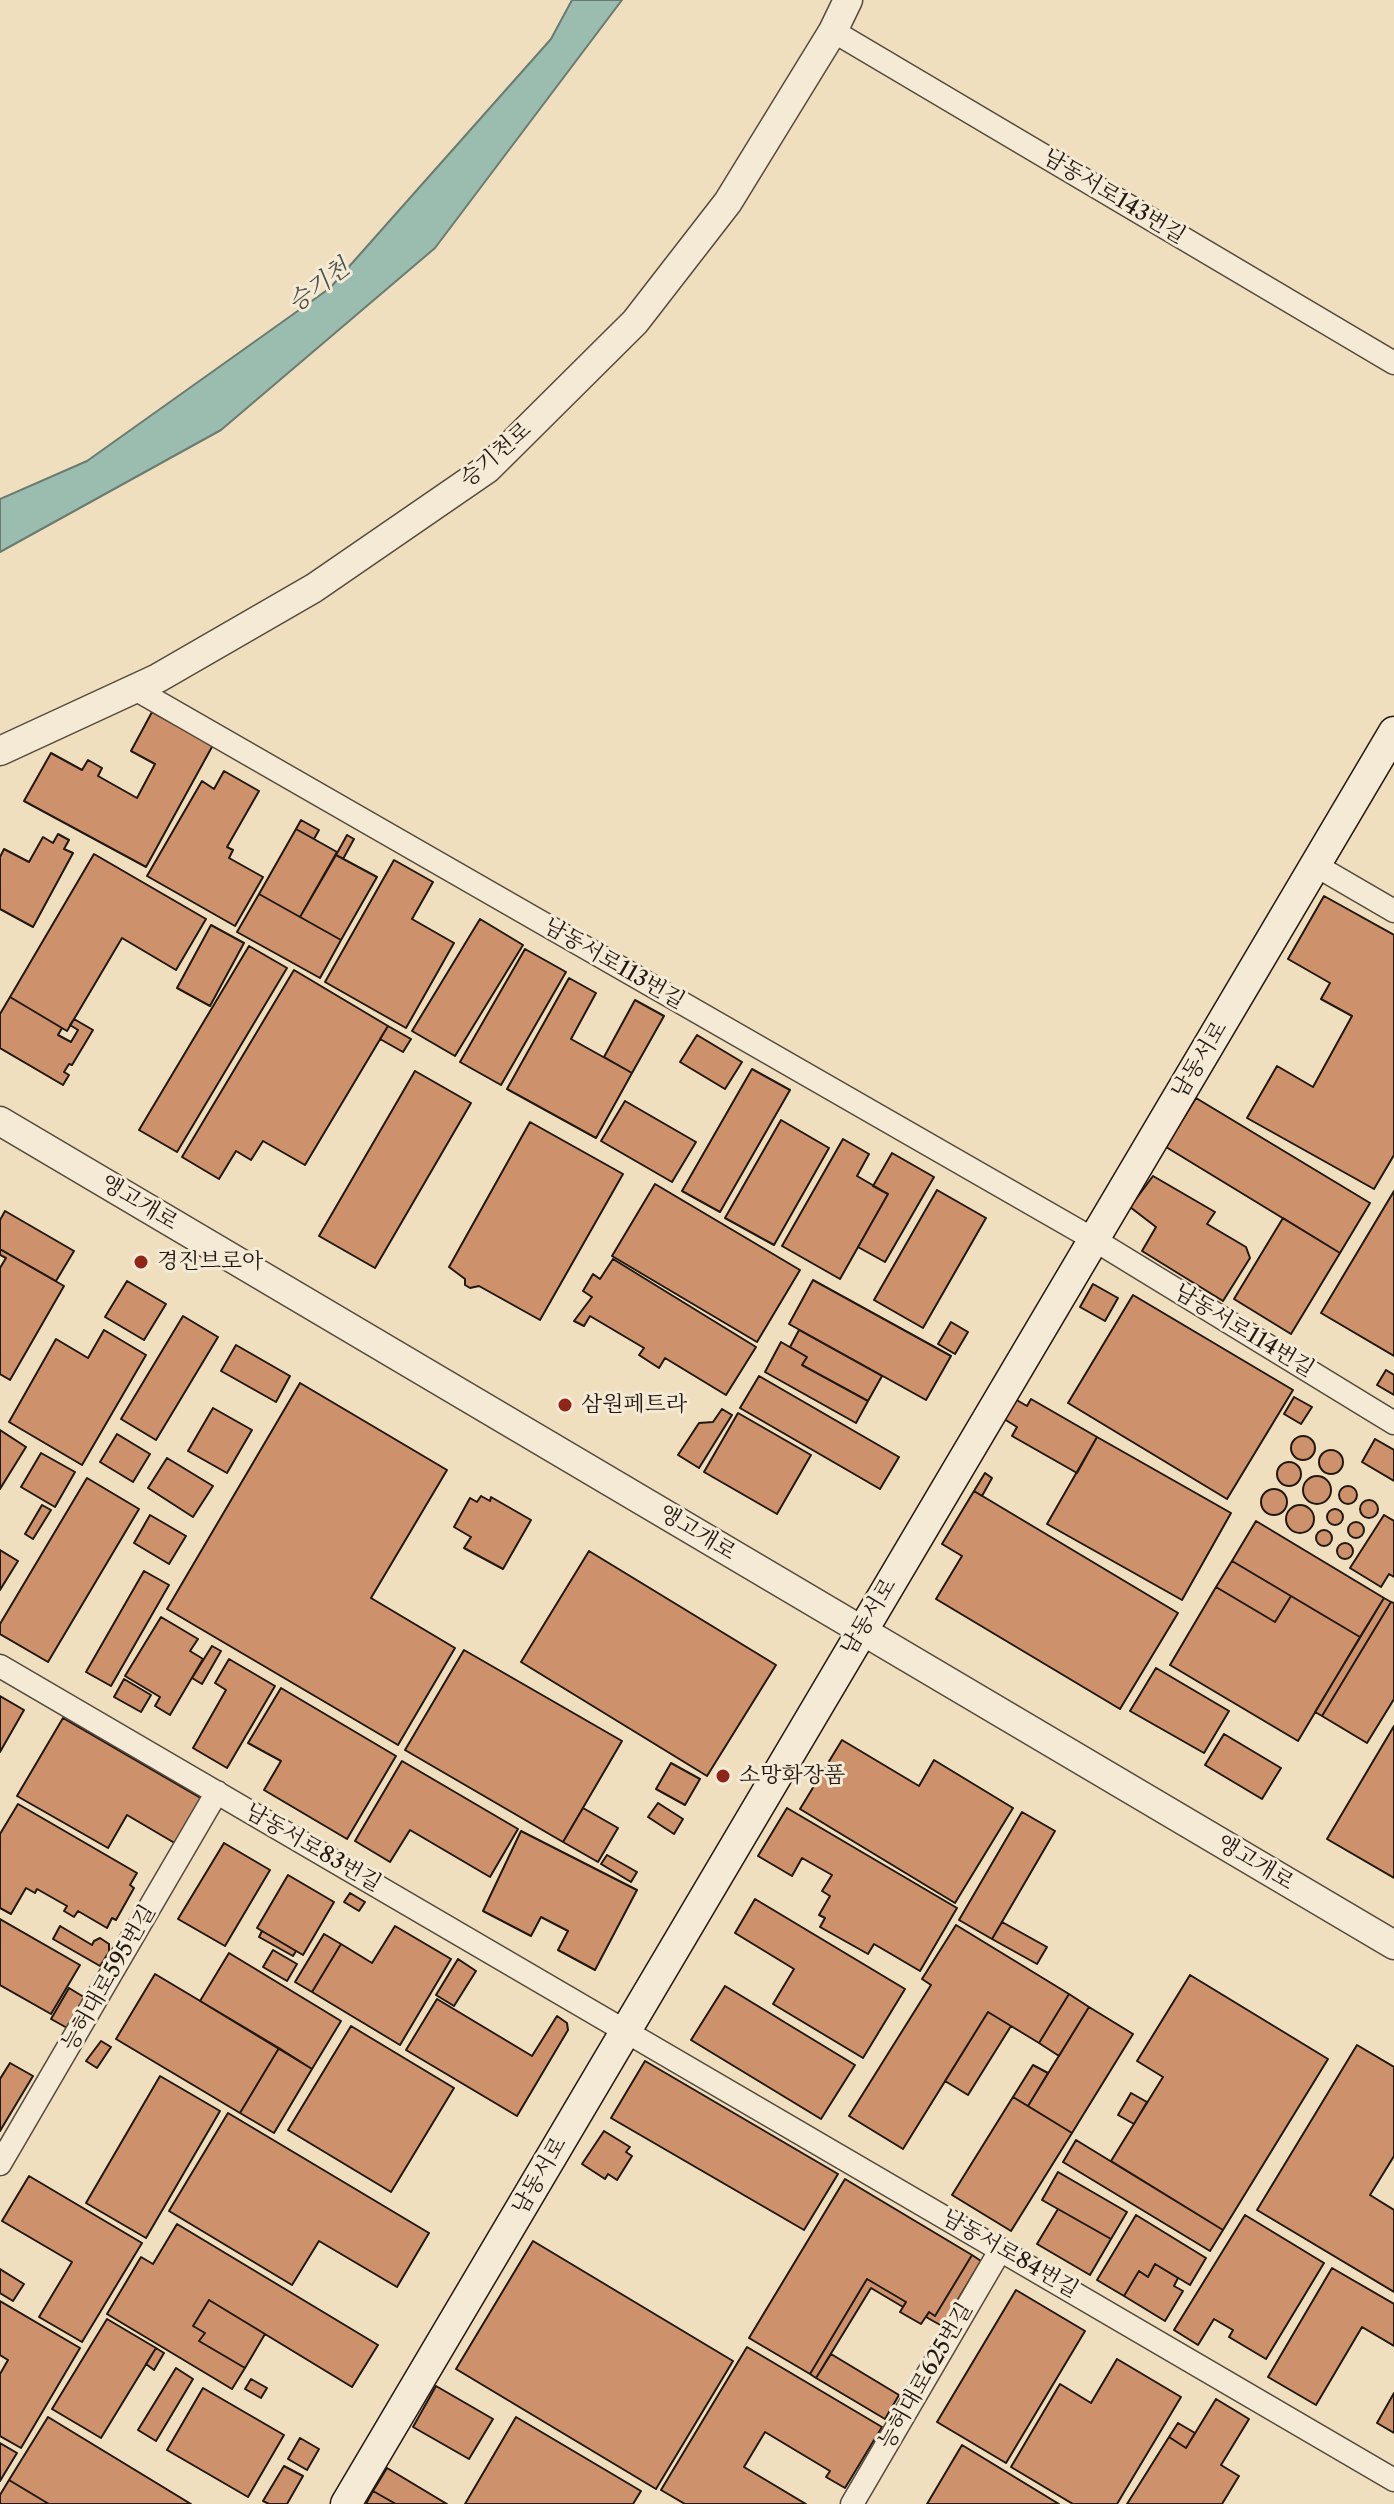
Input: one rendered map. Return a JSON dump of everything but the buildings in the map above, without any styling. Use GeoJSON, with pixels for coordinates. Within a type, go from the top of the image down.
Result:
{"type":"FeatureCollection","features":[{"type":"Feature","properties":{"kind":"main road","name":"남동서로"},"geometry":{"type":"LineString","coordinates":[[346,2504],[1394,732]]}},
{"type":"Feature","properties":{"kind":"street","name":"승기천로"},"geometry":{"type":"LineString","coordinates":[[0,751],[158,678],[314,588],[487,469],[635,322],[728,202],[833,31],[848,0]]}},
{"type":"Feature","properties":{"kind":"street","name":"남동서로143번길"},"geometry":{"type":"LineString","coordinates":[[833,31],[1394,363]]}},
{"type":"Feature","properties":{"kind":"street","name":"남동서로113번길"},"geometry":{"type":"LineString","coordinates":[[135,689],[1093,1239]]}},
{"type":"Feature","properties":{"kind":"street"},"geometry":{"type":"LineString","coordinates":[[1315,865],[1394,911]]}},
{"type":"Feature","properties":{"kind":"street","name":"앵고개로"},"geometry":{"type":"LineString","coordinates":[[0,1121],[1394,1945]]}},
{"type":"Feature","properties":{"kind":"street","name":"남동서로114번길"},"geometry":{"type":"LineString","coordinates":[[1093,1239],[1394,1423]]}},
{"type":"Feature","properties":{"kind":"street","name":"남동서로83번길"},"geometry":{"type":"LineString","coordinates":[[0,1666],[626,2029]]}},
{"type":"Feature","properties":{"kind":"street","name":"능허대로595번길"},"geometry":{"type":"LineString","coordinates":[[0,2164],[217,1792]]}},
{"type":"Feature","properties":{"kind":"street","name":"남동서로84번길"},"geometry":{"type":"LineString","coordinates":[[626,2029],[1394,2480]]}},
{"type":"Feature","properties":{"kind":"street","name":"능허대로625번길"},"geometry":{"type":"LineString","coordinates":[[852,2504],[1001,2249]]}},
{"type":"Feature","properties":{"kind":"shaded area"},"geometry":{"type":"Polygon","coordinates":[[[572,0],[622,0],[435,248],[221,430],[0,552],[0,499],[87,461],[330,288],[551,39],[572,0]]]}},
{"type":"Feature","properties":{"kind":"place","name":"경진브로아"},"geometry":{"type":"Point","coordinates":[141,1262]}},
{"type":"Feature","properties":{"kind":"place","name":"삼원페트라"},"geometry":{"type":"Point","coordinates":[565,1405]}},
{"type":"Feature","properties":{"kind":"place","name":"소망화장품"},"geometry":{"type":"Point","coordinates":[723,1776]}},
{"type":"Feature","properties":{"kind":"water label","name":"승기천"},"geometry":{"type":"Point","coordinates":[319,286]}}]}
